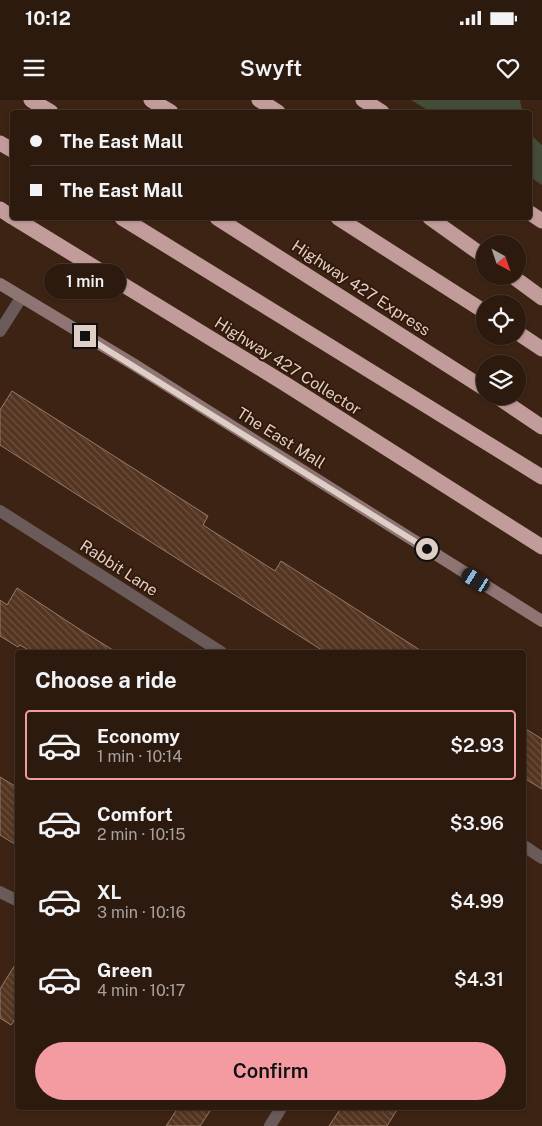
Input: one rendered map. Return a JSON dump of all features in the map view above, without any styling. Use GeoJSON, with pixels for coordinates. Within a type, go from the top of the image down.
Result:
{"type":"FeatureCollection","features":[{"type":"Feature","properties":{"kind":"highway"},"geometry":{"type":"LineString","coordinates":[[31,100],[47,110]]}},
{"type":"Feature","properties":{"kind":"highway"},"geometry":{"type":"LineString","coordinates":[[151,100],[168,110]]}},
{"type":"Feature","properties":{"kind":"highway"},"geometry":{"type":"LineString","coordinates":[[259,100],[275,110]]}},
{"type":"Feature","properties":{"kind":"highway"},"geometry":{"type":"LineString","coordinates":[[363,100],[379,110]]}},
{"type":"Feature","properties":{"kind":"highway","name":"Highway 427 Collector"},"geometry":{"type":"LineString","coordinates":[[18,220],[287,385],[542,548]]}},
{"type":"Feature","properties":{"kind":"highway"},"geometry":{"type":"LineString","coordinates":[[125,220],[542,477]]}},
{"type":"Feature","properties":{"kind":"highway","name":"Highway 427 Express"},"geometry":{"type":"LineString","coordinates":[[220,220],[476,383]]}},
{"type":"Feature","properties":{"kind":"highway"},"geometry":{"type":"LineString","coordinates":[[341,220],[476,306]]}},
{"type":"Feature","properties":{"kind":"highway"},"geometry":{"type":"LineString","coordinates":[[433,220],[476,251]]}},
{"type":"Feature","properties":{"kind":"highway"},"geometry":{"type":"LineString","coordinates":[[524,285],[542,298]]}},
{"type":"Feature","properties":{"kind":"highway"},"geometry":{"type":"LineString","coordinates":[[526,338],[542,349]]}},
{"type":"Feature","properties":{"kind":"highway"},"geometry":{"type":"LineString","coordinates":[[509,405],[542,427]]}},
{"type":"Feature","properties":{"kind":"main road","name":"The East Mall"},"geometry":{"type":"LineString","coordinates":[[0,284],[133,364],[542,621]]}},
{"type":"Feature","properties":{"kind":"street"},"geometry":{"type":"LineString","coordinates":[[0,331],[22,298]]}},
{"type":"Feature","properties":{"kind":"street","name":"Rabbit Lane"},"geometry":{"type":"LineString","coordinates":[[0,511],[218,650]]}},
{"type":"Feature","properties":{"kind":"street"},"geometry":{"type":"LineString","coordinates":[[526,847],[542,858]]}},
{"type":"Feature","properties":{"kind":"street"},"geometry":{"type":"LineString","coordinates":[[0,892],[15,900]]}},
{"type":"Feature","properties":{"kind":"street"},"geometry":{"type":"LineString","coordinates":[[270,1126],[280,1110]]}},
{"type":"Feature","properties":{"kind":"green space"},"geometry":{"type":"Polygon","coordinates":[[[411,100],[521,100],[522,110],[428,110],[411,100]]]}},
{"type":"Feature","properties":{"kind":"green space"},"geometry":{"type":"Polygon","coordinates":[[[532,135],[542,145],[542,185],[532,178],[532,135]]]}},
{"type":"Feature","properties":{"kind":"building"},"geometry":{"type":"Polygon","coordinates":[[[12,391],[208,516],[203,525],[275,571],[281,561],[420,650],[322,650],[0,445],[0,410],[12,391]]]}},
{"type":"Feature","properties":{"kind":"building"},"geometry":{"type":"Polygon","coordinates":[[[17,588],[113,650],[29,650],[20,645],[18,647],[0,636],[0,600],[7,605],[17,588]]]}},
{"type":"Feature","properties":{"kind":"building"},"geometry":{"type":"Polygon","coordinates":[[[526,729],[542,739],[542,789],[526,779],[526,729]]]}},
{"type":"Feature","properties":{"kind":"building"},"geometry":{"type":"Polygon","coordinates":[[[0,777],[15,786],[15,844],[0,835],[0,777]]]}},
{"type":"Feature","properties":{"kind":"building"},"geometry":{"type":"Polygon","coordinates":[[[15,965],[15,1019],[11,1025],[0,1018],[0,989],[15,965]]]}},
{"type":"Feature","properties":{"kind":"building"},"geometry":{"type":"Polygon","coordinates":[[[177,1110],[211,1110],[200,1126],[166,1126],[177,1110]]]}},
{"type":"Feature","properties":{"kind":"building"},"geometry":{"type":"Polygon","coordinates":[[[340,1110],[397,1110],[387,1126],[329,1126],[340,1110]]]}},
{"type":"Feature","properties":{"kind":"route"},"geometry":{"type":"LineString","coordinates":[[85,336],[133,364],[427,549]]}}]}
